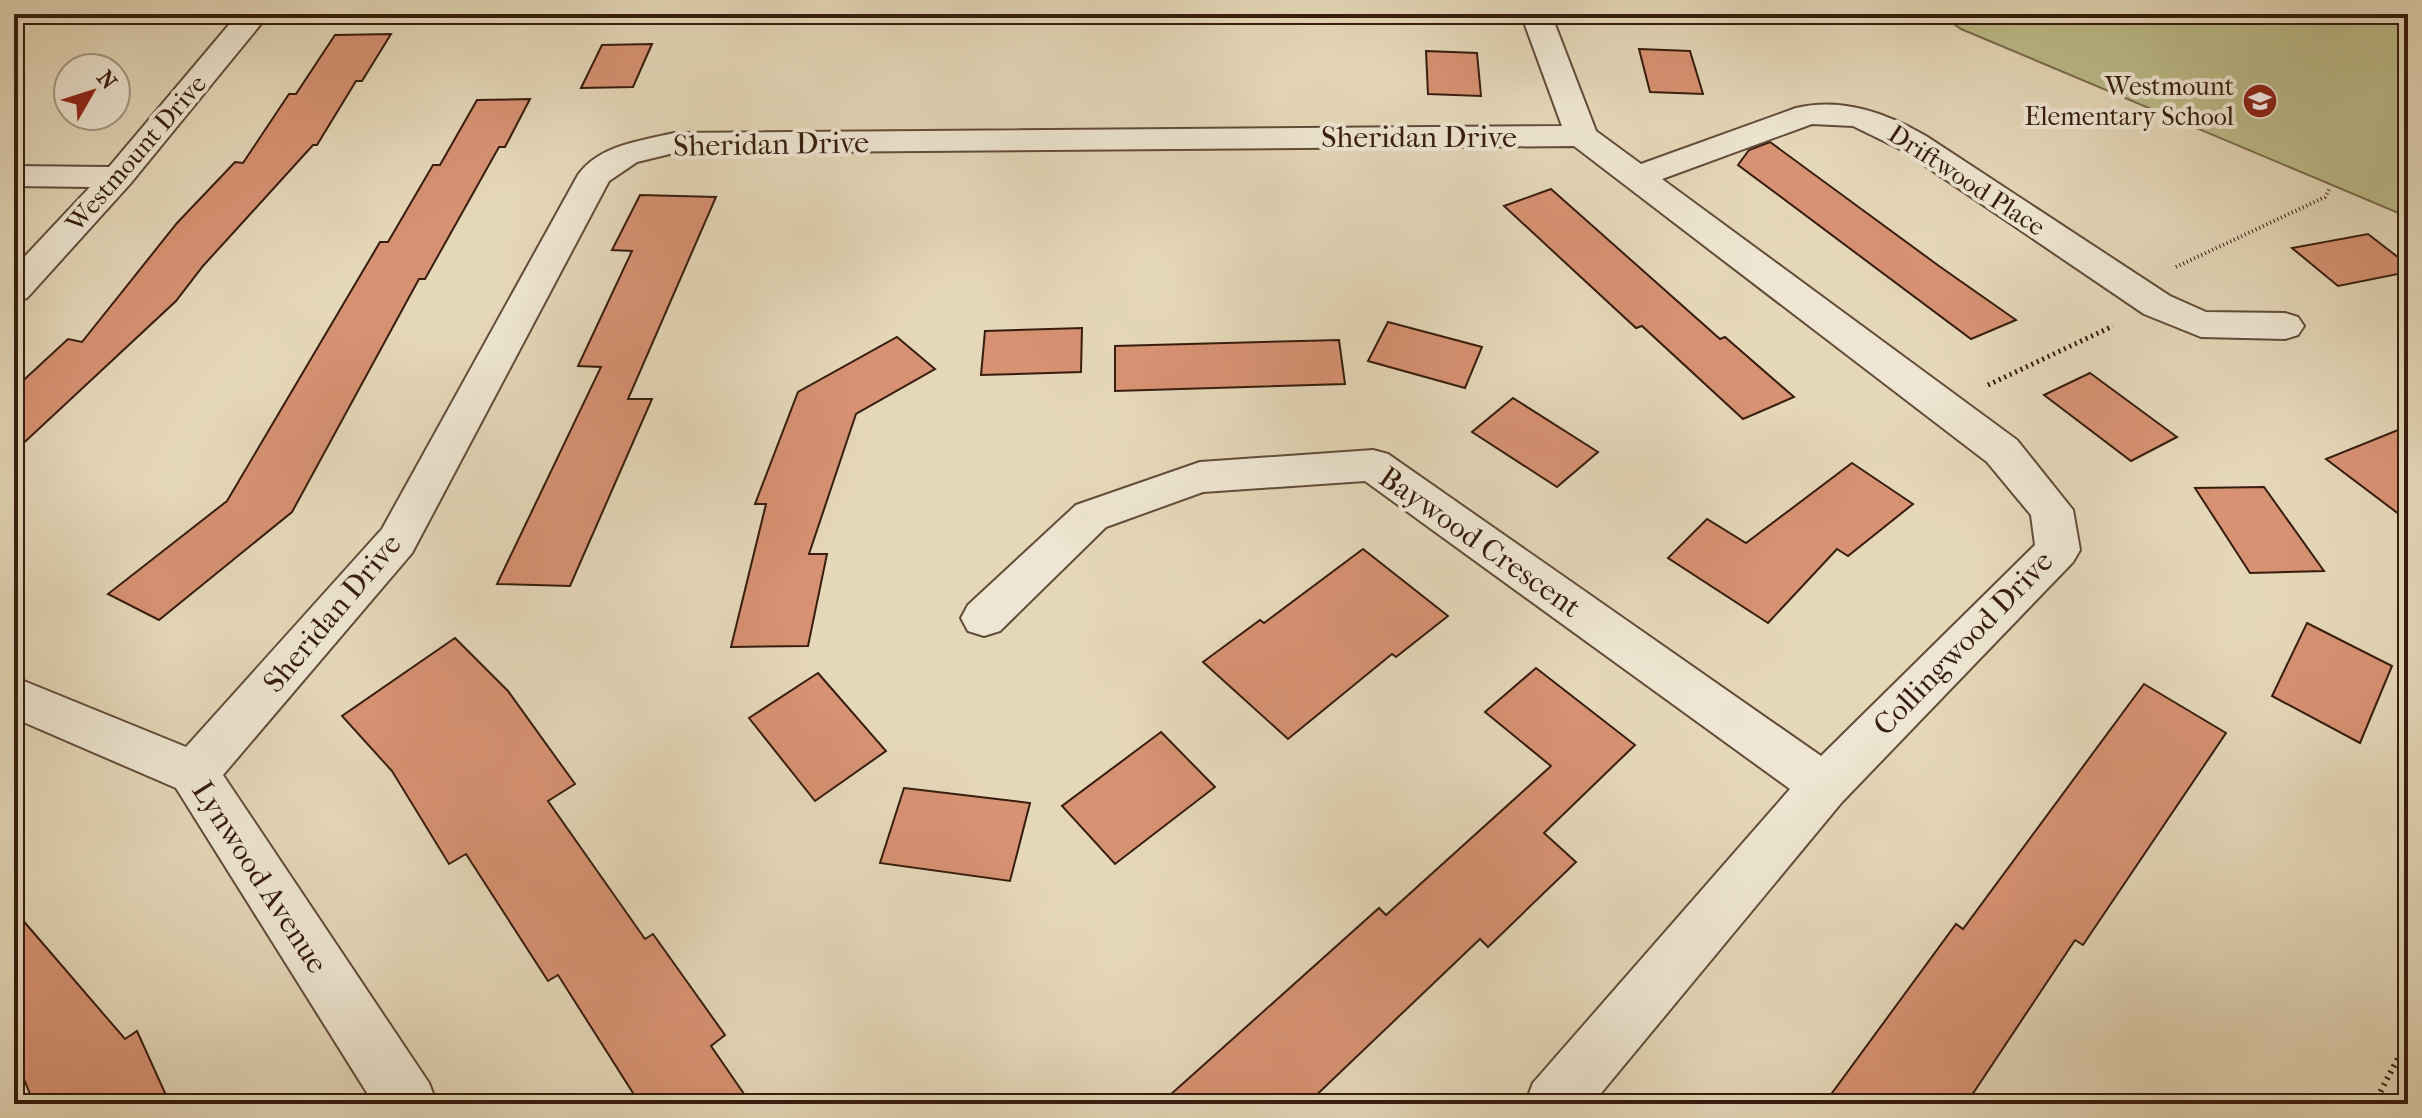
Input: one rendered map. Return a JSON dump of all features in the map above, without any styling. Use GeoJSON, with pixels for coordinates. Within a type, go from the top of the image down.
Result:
{"type":"FeatureCollection","features":[{"type":"Feature","properties":{"kind":"street","name":"Westmount Drive"},"geometry":{"type":"LineString","coordinates":[[14,290],[118,177],[254,14]]}},
{"type":"Feature","properties":{"kind":"street"},"geometry":{"type":"LineString","coordinates":[[1536,14],[1582,136]]}},
{"type":"Feature","properties":{"kind":"street","name":"Driftwood Place"},"geometry":{"type":"LineString","coordinates":[[1637,177],[1807,115],[1829,112],[1857,115],[1896,131],[2144,296],[2201,324],[2285,326]]}},
{"type":"Feature","properties":{"kind":"street","name":"Collingwood Drive"},"geometry":{"type":"LineString","coordinates":[[1554,1104],[1824,786],[2058,550],[2052,510],[2002,451],[1582,136]]}},
{"type":"Feature","properties":{"kind":"street","name":"Sheridan Drive"},"geometry":{"type":"LineString","coordinates":[[194,773],[397,541],[595,175],[625,155],[674,143],[1582,136]]}},
{"type":"Feature","properties":{"kind":"street"},"geometry":{"type":"LineString","coordinates":[[14,176],[118,177]]}},
{"type":"Feature","properties":{"kind":"street","name":"Baywood Crescent"},"geometry":{"type":"LineString","coordinates":[[984,618],[1091,516],[1200,477],[1373,465],[1824,786]]}},
{"type":"Feature","properties":{"kind":"street","name":"Lynwood Avenue"},"geometry":{"type":"LineString","coordinates":[[14,697],[194,773],[408,1104]]}},
{"type":"Feature","properties":{"kind":"path"},"geometry":{"type":"LineString","coordinates":[[1942,406],[2325,197],[2330,188]]}},
{"type":"Feature","properties":{"kind":"path"},"geometry":{"type":"LineString","coordinates":[[2374,1104],[2408,1039]]}},
{"type":"Feature","properties":{"kind":"green space","name":"Westmount Elementary School"},"geometry":{"type":"Polygon","coordinates":[[[1940,14],[2386,14],[2408,21],[2408,217],[1961,29],[1940,14]]]}},
{"type":"Feature","properties":{"kind":"building"},"geometry":{"type":"Polygon","coordinates":[[[391,34],[362,81],[356,81],[317,145],[313,145],[203,266],[176,301],[14,452],[14,389],[68,339],[82,342],[177,223],[235,162],[243,163],[289,94],[296,94],[335,35],[391,34]]]}},
{"type":"Feature","properties":{"kind":"building"},"geometry":{"type":"Polygon","coordinates":[[[652,44],[633,87],[581,88],[602,45],[652,44]]]}},
{"type":"Feature","properties":{"kind":"building"},"geometry":{"type":"Polygon","coordinates":[[[1639,49],[1690,51],[1703,94],[1650,92],[1639,49]]]}},
{"type":"Feature","properties":{"kind":"building"},"geometry":{"type":"Polygon","coordinates":[[[1426,51],[1477,53],[1481,96],[1428,94],[1426,51]]]}},
{"type":"Feature","properties":{"kind":"building"},"geometry":{"type":"Polygon","coordinates":[[[530,99],[505,147],[499,147],[425,279],[419,279],[292,512],[159,620],[108,594],[227,501],[380,242],[388,242],[433,165],[440,165],[477,100],[530,99]]]}},
{"type":"Feature","properties":{"kind":"building"},"geometry":{"type":"Polygon","coordinates":[[[1770,142],[2016,320],[1971,339],[1738,165],[1749,150],[1770,142]]]}},
{"type":"Feature","properties":{"kind":"building"},"geometry":{"type":"Polygon","coordinates":[[[1551,189],[1720,339],[1725,337],[1794,397],[1743,419],[1642,326],[1636,328],[1504,206],[1551,189]]]}},
{"type":"Feature","properties":{"kind":"building"},"geometry":{"type":"Polygon","coordinates":[[[640,195],[716,197],[628,399],[652,399],[570,586],[497,584],[601,367],[578,366],[632,251],[612,250],[640,195]]]}},
{"type":"Feature","properties":{"kind":"building"},"geometry":{"type":"Polygon","coordinates":[[[2368,234],[2408,265],[2408,272],[2338,286],[2292,248],[2368,234]]]}},
{"type":"Feature","properties":{"kind":"building"},"geometry":{"type":"Polygon","coordinates":[[[1388,322],[1482,347],[1465,388],[1368,361],[1388,322]]]}},
{"type":"Feature","properties":{"kind":"building"},"geometry":{"type":"Polygon","coordinates":[[[1082,328],[1081,372],[981,375],[985,331],[1082,328]]]}},
{"type":"Feature","properties":{"kind":"building"},"geometry":{"type":"Polygon","coordinates":[[[897,337],[935,369],[856,414],[809,554],[827,554],[808,646],[731,647],[766,504],[755,504],[798,392],[897,337]]]}},
{"type":"Feature","properties":{"kind":"building"},"geometry":{"type":"Polygon","coordinates":[[[1339,340],[1345,384],[1115,391],[1115,346],[1339,340]]]}},
{"type":"Feature","properties":{"kind":"building"},"geometry":{"type":"Polygon","coordinates":[[[2090,373],[2177,437],[2131,461],[2044,395],[2090,373]]]}},
{"type":"Feature","properties":{"kind":"building"},"geometry":{"type":"Polygon","coordinates":[[[1513,398],[1598,452],[1557,487],[1472,432],[1513,398]]]}},
{"type":"Feature","properties":{"kind":"building"},"geometry":{"type":"Polygon","coordinates":[[[2408,426],[2408,521],[2326,459],[2408,426]]]}},
{"type":"Feature","properties":{"kind":"building"},"geometry":{"type":"Polygon","coordinates":[[[1852,463],[1913,504],[1848,556],[1837,549],[1768,623],[1668,558],[1707,519],[1746,543],[1852,463]]]}},
{"type":"Feature","properties":{"kind":"building"},"geometry":{"type":"Polygon","coordinates":[[[2264,487],[2324,571],[2250,573],[2195,488],[2264,487]]]}},
{"type":"Feature","properties":{"kind":"building"},"geometry":{"type":"Polygon","coordinates":[[[1363,549],[1448,616],[1396,657],[1392,654],[1288,739],[1203,662],[1260,620],[1264,623],[1363,549]]]}},
{"type":"Feature","properties":{"kind":"building"},"geometry":{"type":"Polygon","coordinates":[[[2307,623],[2392,666],[2360,743],[2272,696],[2307,623]]]}},
{"type":"Feature","properties":{"kind":"building"},"geometry":{"type":"Polygon","coordinates":[[[455,638],[508,691],[575,784],[548,801],[645,939],[653,934],[725,1035],[711,1046],[751,1104],[640,1104],[558,975],[548,981],[466,854],[449,864],[392,771],[342,716],[455,638]]]}},
{"type":"Feature","properties":{"kind":"building"},"geometry":{"type":"Polygon","coordinates":[[[1536,668],[1635,745],[1544,833],[1576,862],[1488,947],[1480,939],[1307,1104],[1160,1104],[1379,908],[1386,915],[1551,766],[1485,712],[1536,668]]]}},
{"type":"Feature","properties":{"kind":"building"},"geometry":{"type":"Polygon","coordinates":[[[818,673],[886,751],[815,801],[749,718],[818,673]]]}},
{"type":"Feature","properties":{"kind":"building"},"geometry":{"type":"Polygon","coordinates":[[[2144,684],[2226,733],[2083,945],[2075,940],[1966,1104],[1824,1104],[1956,924],[1963,929],[2144,684]]]}},
{"type":"Feature","properties":{"kind":"building"},"geometry":{"type":"Polygon","coordinates":[[[1161,732],[1215,787],[1115,864],[1062,806],[1161,732]]]}},
{"type":"Feature","properties":{"kind":"building"},"geometry":{"type":"Polygon","coordinates":[[[904,788],[1030,803],[1010,881],[880,863],[904,788]]]}},
{"type":"Feature","properties":{"kind":"building"},"geometry":{"type":"Polygon","coordinates":[[[14,910],[125,1039],[137,1031],[170,1104],[34,1104],[14,1054],[14,910]]]}},
{"type":"Feature","properties":{"kind":"place","name":"Westmount Elementary School"},"geometry":{"type":"Point","coordinates":[2260,101]}}]}
